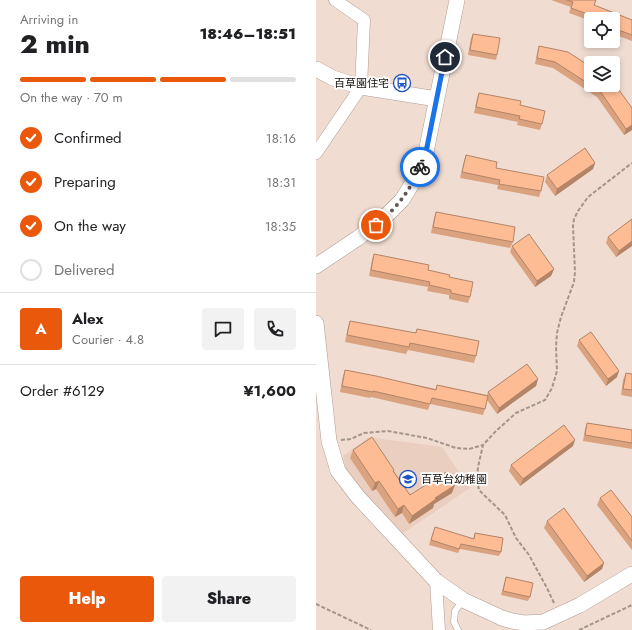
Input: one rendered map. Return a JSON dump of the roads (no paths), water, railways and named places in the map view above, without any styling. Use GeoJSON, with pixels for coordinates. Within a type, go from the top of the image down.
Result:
{"type":"FeatureCollection","features":[{"type":"Feature","properties":{"kind":"street"},"geometry":{"type":"LineString","coordinates":[[316,153],[361,87],[364,20],[335,0]]}},
{"type":"Feature","properties":{"kind":"street"},"geometry":{"type":"LineString","coordinates":[[316,266],[358,238],[384,218],[402,200],[415,179],[426,152],[457,0]]}},
{"type":"Feature","properties":{"kind":"street"},"geometry":{"type":"LineString","coordinates":[[316,69],[333,78],[361,87],[437,99]]}},
{"type":"Feature","properties":{"kind":"street"},"geometry":{"type":"LineString","coordinates":[[316,323],[329,441],[338,471],[358,497],[436,581],[463,600],[502,618],[524,623],[543,622],[580,605],[632,574]]}},
{"type":"Feature","properties":{"kind":"street"},"geometry":{"type":"LineString","coordinates":[[436,581],[439,630]]}},
{"type":"Feature","properties":{"kind":"lane"},"geometry":{"type":"LineString","coordinates":[[458,630],[454,622],[454,611],[463,600]]}},
{"type":"Feature","properties":{"kind":"place","name":"百草園住宅"},"geometry":{"type":"Point","coordinates":[402,83]}},
{"type":"Feature","properties":{"kind":"place","name":"百草台幼稚園"},"geometry":{"type":"Point","coordinates":[408,479]}}]}
